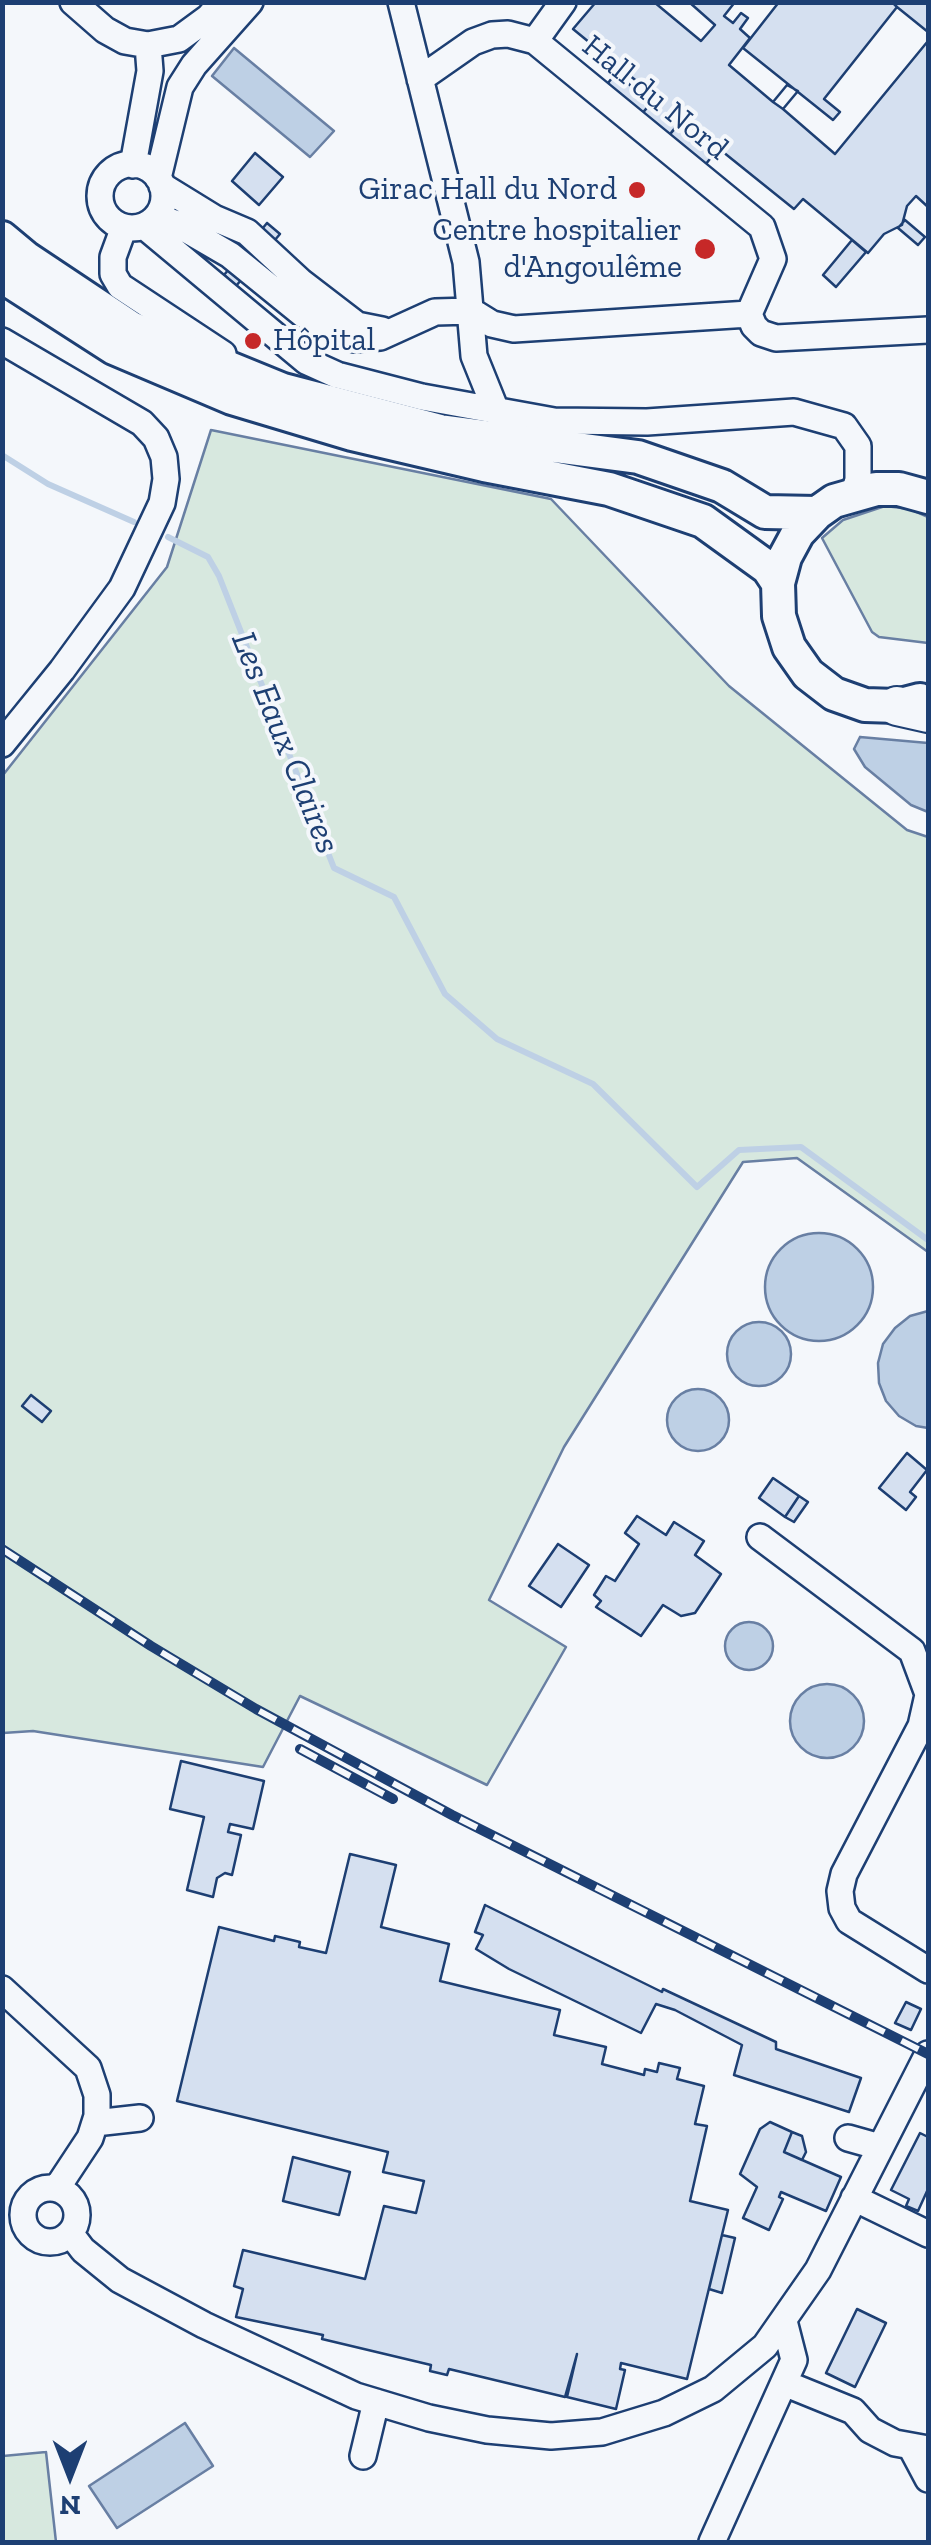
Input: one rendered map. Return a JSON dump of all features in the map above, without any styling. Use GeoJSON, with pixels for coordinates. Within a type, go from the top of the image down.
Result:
{"type":"FeatureCollection","features":[{"type":"Feature","properties":{"kind":"main road"},"geometry":{"type":"LineString","coordinates":[[2,238],[131,328],[283,390],[440,431],[638,457],[722,486],[765,512],[817,513]]}},
{"type":"Feature","properties":{"kind":"main road"},"geometry":{"type":"LineString","coordinates":[[2,276],[114,348],[232,398],[352,434],[610,489],[703,521],[768,568],[778,584]]}},
{"type":"Feature","properties":{"kind":"main road"},"geometry":{"type":"LineString","coordinates":[[918,706],[864,705],[834,694],[808,674],[789,647],[778,616],[778,584],[791,545],[817,513],[854,493],[899,489],[928,497]]}},
{"type":"Feature","properties":{"kind":"street"},"geometry":{"type":"LineString","coordinates":[[73,2],[125,42],[148,45],[179,39],[222,2]]}},
{"type":"Feature","properties":{"kind":"street"},"geometry":{"type":"LineString","coordinates":[[250,2],[194,65],[180,87],[160,182],[162,207],[142,223],[113,257],[113,274],[120,286],[283,390]]}},
{"type":"Feature","properties":{"kind":"street"},"geometry":{"type":"LineString","coordinates":[[401,2],[466,262],[474,356],[496,413]]}},
{"type":"Feature","properties":{"kind":"street"},"geometry":{"type":"LineString","coordinates":[[535,42],[563,2]]}},
{"type":"Feature","properties":{"kind":"street","name":"Hall du Nord"},"geometry":{"type":"LineString","coordinates":[[420,79],[473,42],[508,34],[535,42],[762,227],[773,259],[749,314]]}},
{"type":"Feature","properties":{"kind":"street"},"geometry":{"type":"LineString","coordinates":[[133,164],[150,71],[148,45]]}},
{"type":"Feature","properties":{"kind":"street"},"geometry":{"type":"LineString","coordinates":[[397,329],[357,325],[301,282],[248,232],[214,218],[160,182],[151,170],[133,164],[113,171],[101,189],[105,212],[142,223],[175,223],[230,255],[304,316],[342,336],[365,340],[380,338],[435,312],[472,311],[492,324],[514,329],[749,314],[760,333],[776,338],[928,330]]}},
{"type":"Feature","properties":{"kind":"street"},"geometry":{"type":"LineString","coordinates":[[142,223],[306,361],[337,375],[496,413],[594,424],[794,412],[844,426],[858,446],[854,493]]}},
{"type":"Feature","properties":{"kind":"street"},"geometry":{"type":"LineString","coordinates":[[2,341],[142,423],[156,438],[164,457],[166,479],[162,504],[122,588],[2,744]]}},
{"type":"Feature","properties":{"kind":"street"},"geometry":{"type":"LineString","coordinates":[[760,1537],[912,1651],[928,1694],[921,1726],[844,1874],[840,1891],[849,1921],[928,1970]]}},
{"type":"Feature","properties":{"kind":"street"},"geometry":{"type":"LineString","coordinates":[[2,1988],[88,2068],[96,2095],[90,2138],[58,2188]]}},
{"type":"Feature","properties":{"kind":"street"},"geometry":{"type":"LineString","coordinates":[[70,2234],[82,2250],[120,2280],[204,2325],[356,2396],[428,2418],[487,2430],[551,2436],[602,2432],[664,2413],[713,2389],[764,2346],[818,2270],[928,2054]]}},
{"type":"Feature","properties":{"kind":"street"},"geometry":{"type":"LineString","coordinates":[[95,2122],[140,2118]]}},
{"type":"Feature","properties":{"kind":"street"},"geometry":{"type":"LineString","coordinates":[[848,2138],[880,2147]]}},
{"type":"Feature","properties":{"kind":"street"},"geometry":{"type":"LineString","coordinates":[[58,2188],[72,2199],[76,2208],[76,2226],[70,2234],[61,2240],[43,2242],[13,2226],[28,2199],[41,2189],[58,2188]]}},
{"type":"Feature","properties":{"kind":"street"},"geometry":{"type":"LineString","coordinates":[[854,2198],[928,2234]]}},
{"type":"Feature","properties":{"kind":"street"},"geometry":{"type":"LineString","coordinates":[[712,2542],[794,2360],[784,2321]]}},
{"type":"Feature","properties":{"kind":"street"},"geometry":{"type":"LineString","coordinates":[[784,2382],[853,2411],[870,2430],[920,2448],[928,2479]]}},
{"type":"Feature","properties":{"kind":"street"},"geometry":{"type":"LineString","coordinates":[[364,2456],[376,2402]]}},
{"type":"Feature","properties":{"kind":"shaded area"},"geometry":{"type":"Polygon","coordinates":[[[211,430],[551,499],[729,686],[907,830],[928,837],[928,1252],[797,1158],[743,1162],[564,1447],[489,1600],[566,1647],[487,1785],[300,1696],[263,1767],[33,1731],[3,1733],[3,775],[167,567],[211,430]]]}},
{"type":"Feature","properties":{"kind":"shaded area"},"geometry":{"type":"Polygon","coordinates":[[[885,506],[910,509],[928,517],[928,643],[879,637],[872,632],[822,538],[843,520],[885,506]]]}},
{"type":"Feature","properties":{"kind":"shaded area"},"geometry":{"type":"Polygon","coordinates":[[[46,2452],[56,2542],[3,2542],[3,2456],[46,2452]]]}},
{"type":"Feature","properties":{"kind":"water"},"geometry":{"type":"Polygon","coordinates":[[[234,48],[334,131],[310,157],[212,76],[234,48]]]}},
{"type":"Feature","properties":{"kind":"water"},"geometry":{"type":"Polygon","coordinates":[[[860,737],[928,743],[928,812],[911,805],[865,767],[854,749],[860,737]]]}},
{"type":"Feature","properties":{"kind":"water"},"geometry":{"type":"Polygon","coordinates":[[[819,1233],[840,1237],[857,1249],[869,1266],[873,1287],[869,1308],[857,1325],[840,1337],[819,1341],[798,1337],[781,1325],[769,1308],[765,1287],[769,1266],[781,1249],[798,1237],[819,1233]]]}},
{"type":"Feature","properties":{"kind":"water"},"geometry":{"type":"Polygon","coordinates":[[[928,1311],[928,1428],[899,1416],[886,1401],[879,1383],[878,1363],[883,1344],[895,1328],[910,1316],[928,1311]]]}},
{"type":"Feature","properties":{"kind":"water"},"geometry":{"type":"Polygon","coordinates":[[[759,1322],[781,1332],[791,1354],[781,1376],[759,1386],[737,1376],[727,1354],[737,1332],[759,1322]]]}},
{"type":"Feature","properties":{"kind":"water"},"geometry":{"type":"Polygon","coordinates":[[[698,1389],[720,1398],[729,1420],[720,1442],[698,1451],[676,1442],[667,1420],[676,1398],[698,1389]]]}},
{"type":"Feature","properties":{"kind":"water"},"geometry":{"type":"Polygon","coordinates":[[[749,1622],[766,1629],[773,1646],[766,1663],[749,1670],[732,1663],[725,1646],[732,1629],[749,1622]]]}},
{"type":"Feature","properties":{"kind":"water"},"geometry":{"type":"Polygon","coordinates":[[[827,1684],[853,1695],[864,1721],[853,1747],[827,1758],[801,1747],[790,1721],[801,1695],[827,1684]]]}},
{"type":"Feature","properties":{"kind":"water"},"geometry":{"type":"Polygon","coordinates":[[[185,2423],[213,2466],[117,2528],[89,2486],[185,2423]]]}},
{"type":"Feature","properties":{"kind":"building","name":"Centre hospitalier d'Angoulême"},"geometry":{"type":"Polygon","coordinates":[[[596,2],[654,2],[701,41],[715,25],[689,2],[735,2],[724,16],[733,23],[741,13],[748,18],[740,29],[750,38],[729,65],[773,102],[787,85],[798,91],[783,109],[835,154],[928,41],[928,207],[916,196],[907,206],[902,225],[884,234],[868,253],[803,199],[794,209],[682,119],[663,143],[636,121],[656,97],[573,29],[596,2]]]}},
{"type":"Feature","properties":{"kind":"building"},"geometry":{"type":"Polygon","coordinates":[[[779,2],[892,2],[897,7],[824,99],[840,112],[833,120],[743,48],[779,2]]]}},
{"type":"Feature","properties":{"kind":"building"},"geometry":{"type":"Polygon","coordinates":[[[892,2],[928,2],[928,32],[897,7],[892,2]]]}},
{"type":"Feature","properties":{"kind":"building"},"geometry":{"type":"Polygon","coordinates":[[[616,73],[651,103],[639,117],[604,88],[616,73]]]}},
{"type":"Feature","properties":{"kind":"building"},"geometry":{"type":"Polygon","coordinates":[[[787,85],[798,91],[783,109],[773,102],[787,85]]]}},
{"type":"Feature","properties":{"kind":"building"},"geometry":{"type":"Polygon","coordinates":[[[678,125],[713,155],[702,169],[666,139],[678,125]]]}},
{"type":"Feature","properties":{"kind":"building"},"geometry":{"type":"Polygon","coordinates":[[[255,153],[283,177],[259,205],[232,181],[255,153]]]}},
{"type":"Feature","properties":{"kind":"building"},"geometry":{"type":"Polygon","coordinates":[[[905,220],[925,237],[918,245],[898,228],[905,220]]]}},
{"type":"Feature","properties":{"kind":"building"},"geometry":{"type":"Polygon","coordinates":[[[267,223],[280,234],[236,286],[224,275],[267,223]]]}},
{"type":"Feature","properties":{"kind":"building"},"geometry":{"type":"Polygon","coordinates":[[[852,240],[866,252],[836,287],[823,275],[852,240]]]}},
{"type":"Feature","properties":{"kind":"building"},"geometry":{"type":"Polygon","coordinates":[[[31,1395],[51,1411],[42,1422],[22,1406],[31,1395]]]}},
{"type":"Feature","properties":{"kind":"building"},"geometry":{"type":"Polygon","coordinates":[[[907,1453],[927,1470],[910,1492],[916,1497],[906,1510],[879,1488],[907,1453]]]}},
{"type":"Feature","properties":{"kind":"building"},"geometry":{"type":"Polygon","coordinates":[[[773,1478],[799,1496],[785,1517],[759,1498],[773,1478]]]}},
{"type":"Feature","properties":{"kind":"building"},"geometry":{"type":"Polygon","coordinates":[[[799,1496],[808,1502],[794,1522],[785,1517],[799,1496]]]}},
{"type":"Feature","properties":{"kind":"building"},"geometry":{"type":"Polygon","coordinates":[[[637,1516],[666,1535],[674,1522],[704,1541],[695,1555],[721,1574],[695,1613],[681,1616],[663,1605],[641,1636],[596,1607],[601,1601],[594,1595],[606,1576],[615,1581],[639,1544],[625,1533],[637,1516]]]}},
{"type":"Feature","properties":{"kind":"building"},"geometry":{"type":"Polygon","coordinates":[[[558,1544],[589,1565],[561,1607],[529,1586],[558,1544]]]}},
{"type":"Feature","properties":{"kind":"building"},"geometry":{"type":"Polygon","coordinates":[[[181,1761],[264,1781],[253,1829],[230,1824],[228,1832],[241,1835],[232,1875],[225,1873],[217,1878],[213,1897],[187,1890],[204,1817],[170,1809],[181,1761]]]}},
{"type":"Feature","properties":{"kind":"building"},"geometry":{"type":"Polygon","coordinates":[[[350,1854],[396,1865],[381,1927],[449,1944],[440,1981],[560,2010],[554,2035],[606,2047],[602,2064],[644,2075],[645,2069],[657,2072],[659,2063],[680,2068],[677,2079],[704,2086],[695,2124],[707,2126],[690,2201],[728,2210],[687,2379],[621,2363],[620,2369],[625,2370],[616,2409],[567,2397],[577,2354],[565,2397],[449,2369],[447,2375],[430,2371],[431,2365],[322,2339],[323,2335],[236,2317],[243,2289],[234,2286],[243,2250],[365,2279],[384,2206],[416,2213],[424,2181],[383,2172],[388,2152],[177,2101],[219,1927],[274,1941],[275,1936],[300,1942],[299,1947],[326,1953],[350,1854]]]}},
{"type":"Feature","properties":{"kind":"building"},"geometry":{"type":"Polygon","coordinates":[[[485,1905],[662,1992],[663,1989],[776,2042],[776,2049],[861,2078],[849,2112],[734,2075],[742,2045],[675,2010],[656,2004],[641,2033],[509,1969],[476,1949],[483,1935],[475,1932],[485,1905]]]}},
{"type":"Feature","properties":{"kind":"building"},"geometry":{"type":"Polygon","coordinates":[[[906,2002],[921,2009],[911,2030],[895,2023],[906,2002]]]}},
{"type":"Feature","properties":{"kind":"building"},"geometry":{"type":"Polygon","coordinates":[[[770,2122],[792,2132],[784,2152],[841,2177],[826,2211],[781,2192],[779,2197],[783,2199],[769,2230],[743,2218],[757,2187],[740,2174],[760,2129],[770,2122]]]}},
{"type":"Feature","properties":{"kind":"building"},"geometry":{"type":"Polygon","coordinates":[[[792,2132],[802,2136],[806,2152],[802,2160],[784,2152],[792,2132]]]}},
{"type":"Feature","properties":{"kind":"building"},"geometry":{"type":"Polygon","coordinates":[[[920,2133],[928,2137],[928,2189],[918,2211],[906,2206],[909,2199],[891,2190],[920,2133]]]}},
{"type":"Feature","properties":{"kind":"building"},"geometry":{"type":"Polygon","coordinates":[[[293,2157],[350,2172],[339,2215],[283,2201],[293,2157]]]}},
{"type":"Feature","properties":{"kind":"building"},"geometry":{"type":"Polygon","coordinates":[[[722,2235],[735,2238],[722,2293],[709,2289],[722,2235]]]}},
{"type":"Feature","properties":{"kind":"building"},"geometry":{"type":"Polygon","coordinates":[[[857,2309],[886,2323],[855,2387],[826,2373],[857,2309]]]}},
{"type":"Feature","properties":{"kind":"waterway","name":"Les Eaux Claires"},"geometry":{"type":"LineString","coordinates":[[2,455],[48,484],[134,522]]}},
{"type":"Feature","properties":{"kind":"waterway","name":"Les Eaux Claires"},"geometry":{"type":"LineString","coordinates":[[168,537],[208,557],[219,576],[334,868],[394,897],[445,994],[497,1039],[593,1084],[697,1187],[739,1150],[801,1147],[928,1240]]}},
{"type":"Feature","properties":{"kind":"railway"},"geometry":{"type":"LineString","coordinates":[[2,1549],[256,1709],[452,1815],[928,2054]]}},
{"type":"Feature","properties":{"kind":"railway"},"geometry":{"type":"LineString","coordinates":[[300,1749],[393,1799]]}},
{"type":"Feature","properties":{"kind":"place","name":"Girac Hall du Nord"},"geometry":{"type":"Point","coordinates":[637,190]}},
{"type":"Feature","properties":{"kind":"place","name":"Centre hospitalier d'Angoulême"},"geometry":{"type":"Point","coordinates":[705,249]}},
{"type":"Feature","properties":{"kind":"place","name":"Hôpital"},"geometry":{"type":"Point","coordinates":[253,341]}}]}
